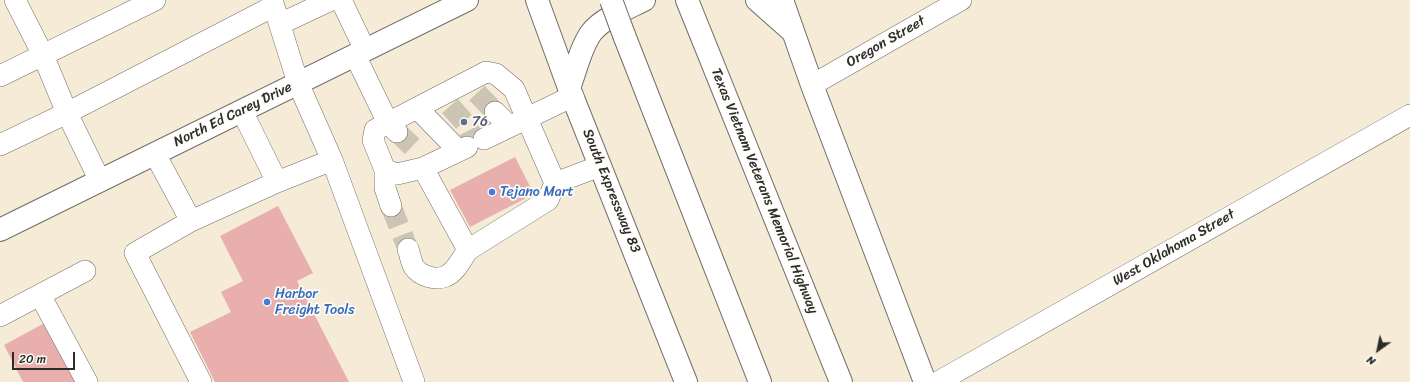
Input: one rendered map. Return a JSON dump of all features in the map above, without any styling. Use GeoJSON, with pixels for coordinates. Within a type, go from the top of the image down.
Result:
{"type":"FeatureCollection","features":[{"type":"Feature","properties":{"kind":"main road","name":"North Ed Carey Drive"},"geometry":{"type":"LineString","coordinates":[[0,230],[360,53],[436,7],[467,0]]}},
{"type":"Feature","properties":{"kind":"main road","name":"South Expressway 83"},"geometry":{"type":"LineString","coordinates":[[537,0],[571,92],[686,382]]}},
{"type":"Feature","properties":{"kind":"main road"},"geometry":{"type":"LineString","coordinates":[[611,0],[760,382]]}},
{"type":"Feature","properties":{"kind":"main road"},"geometry":{"type":"LineString","coordinates":[[571,92],[584,46],[592,32],[603,22],[644,0]]}},
{"type":"Feature","properties":{"kind":"main road"},"geometry":{"type":"LineString","coordinates":[[757,0],[793,32]]}},
{"type":"Feature","properties":{"kind":"main road"},"geometry":{"type":"LineString","coordinates":[[782,0],[812,85],[925,382]]}},
{"type":"Feature","properties":{"kind":"main road","name":"Texas Vietnam Veterans Memorial Highway"},"geometry":{"type":"LineString","coordinates":[[689,5],[841,382]]}},
{"type":"Feature","properties":{"kind":"street"},"geometry":{"type":"LineString","coordinates":[[15,0],[43,55],[67,113],[100,181]]}},
{"type":"Feature","properties":{"kind":"street"},"geometry":{"type":"LineString","coordinates":[[0,76],[155,0]]}},
{"type":"Feature","properties":{"kind":"street"},"geometry":{"type":"LineString","coordinates":[[0,145],[275,10],[331,0]]}},
{"type":"Feature","properties":{"kind":"street"},"geometry":{"type":"LineString","coordinates":[[341,0],[360,53],[392,128]]}},
{"type":"Feature","properties":{"kind":"street","name":"Oregon Street"},"geometry":{"type":"LineString","coordinates":[[812,85],[961,0]]}},
{"type":"Feature","properties":{"kind":"street"},"geometry":{"type":"LineString","coordinates":[[275,10],[298,83],[332,160],[414,382]]}},
{"type":"Feature","properties":{"kind":"street"},"geometry":{"type":"LineString","coordinates":[[391,206],[385,188],[385,170],[373,140],[375,130],[392,128],[417,108],[445,101],[472,88],[486,72],[496,74],[514,89],[518,122],[555,183]]}},
{"type":"Feature","properties":{"kind":"street"},"geometry":{"type":"LineString","coordinates":[[385,170],[397,174],[424,161],[470,146],[518,122],[571,92]]}},
{"type":"Feature","properties":{"kind":"street"},"geometry":{"type":"LineString","coordinates":[[417,108],[470,146]]}},
{"type":"Feature","properties":{"kind":"street"},"geometry":{"type":"LineString","coordinates":[[242,111],[277,182]]}},
{"type":"Feature","properties":{"kind":"street"},"geometry":{"type":"LineString","coordinates":[[495,112],[518,122]]}},
{"type":"Feature","properties":{"kind":"street","name":"West Oklahoma Street"},"geometry":{"type":"LineString","coordinates":[[938,382],[1410,115]]}},
{"type":"Feature","properties":{"kind":"street"},"geometry":{"type":"LineString","coordinates":[[155,154],[191,221]]}},
{"type":"Feature","properties":{"kind":"street"},"geometry":{"type":"LineString","coordinates":[[201,382],[135,253],[191,221],[277,182],[332,160]]}},
{"type":"Feature","properties":{"kind":"street"},"geometry":{"type":"LineString","coordinates":[[424,161],[468,250]]}},
{"type":"Feature","properties":{"kind":"street"},"geometry":{"type":"LineString","coordinates":[[408,249],[414,267],[422,274],[433,278],[445,277],[455,269],[468,250],[548,200],[555,183],[600,166]]}},
{"type":"Feature","properties":{"kind":"street"},"geometry":{"type":"LineString","coordinates":[[0,316],[85,271]]}},
{"type":"Feature","properties":{"kind":"street"},"geometry":{"type":"LineString","coordinates":[[40,294],[87,382]]}},
{"type":"Feature","properties":{"kind":"building","name":"Tejano Mart"},"geometry":{"type":"Polygon","coordinates":[[[515,157],[534,194],[470,227],[450,190],[515,157]]]}},
{"type":"Feature","properties":{"kind":"building","name":"Harbor Freight Tools"},"geometry":{"type":"Polygon","coordinates":[[[278,206],[313,273],[297,281],[349,382],[215,382],[190,332],[231,312],[221,292],[243,281],[220,236],[278,206]]]}},
{"type":"Feature","properties":{"kind":"building"},"geometry":{"type":"Polygon","coordinates":[[[50,320],[78,382],[23,382],[4,345],[50,320]]]}},
{"type":"Feature","properties":{"kind":"tunnel"},"geometry":{"type":"LineString","coordinates":[[477,93],[495,112]]}},
{"type":"Feature","properties":{"kind":"tunnel"},"geometry":{"type":"LineString","coordinates":[[450,106],[466,124],[476,143]]}},
{"type":"Feature","properties":{"kind":"tunnel"},"geometry":{"type":"LineString","coordinates":[[397,132],[417,151]]}},
{"type":"Feature","properties":{"kind":"tunnel"},"geometry":{"type":"LineString","coordinates":[[391,206],[408,249]]}},
{"type":"Feature","properties":{"kind":"place","name":"76"},"geometry":{"type":"Point","coordinates":[464,122]}},
{"type":"Feature","properties":{"kind":"place","name":"Tejano Mart"},"geometry":{"type":"Point","coordinates":[492,192]}},
{"type":"Feature","properties":{"kind":"place","name":"Harbor Freight Tools"},"geometry":{"type":"Point","coordinates":[267,302]}}]}
